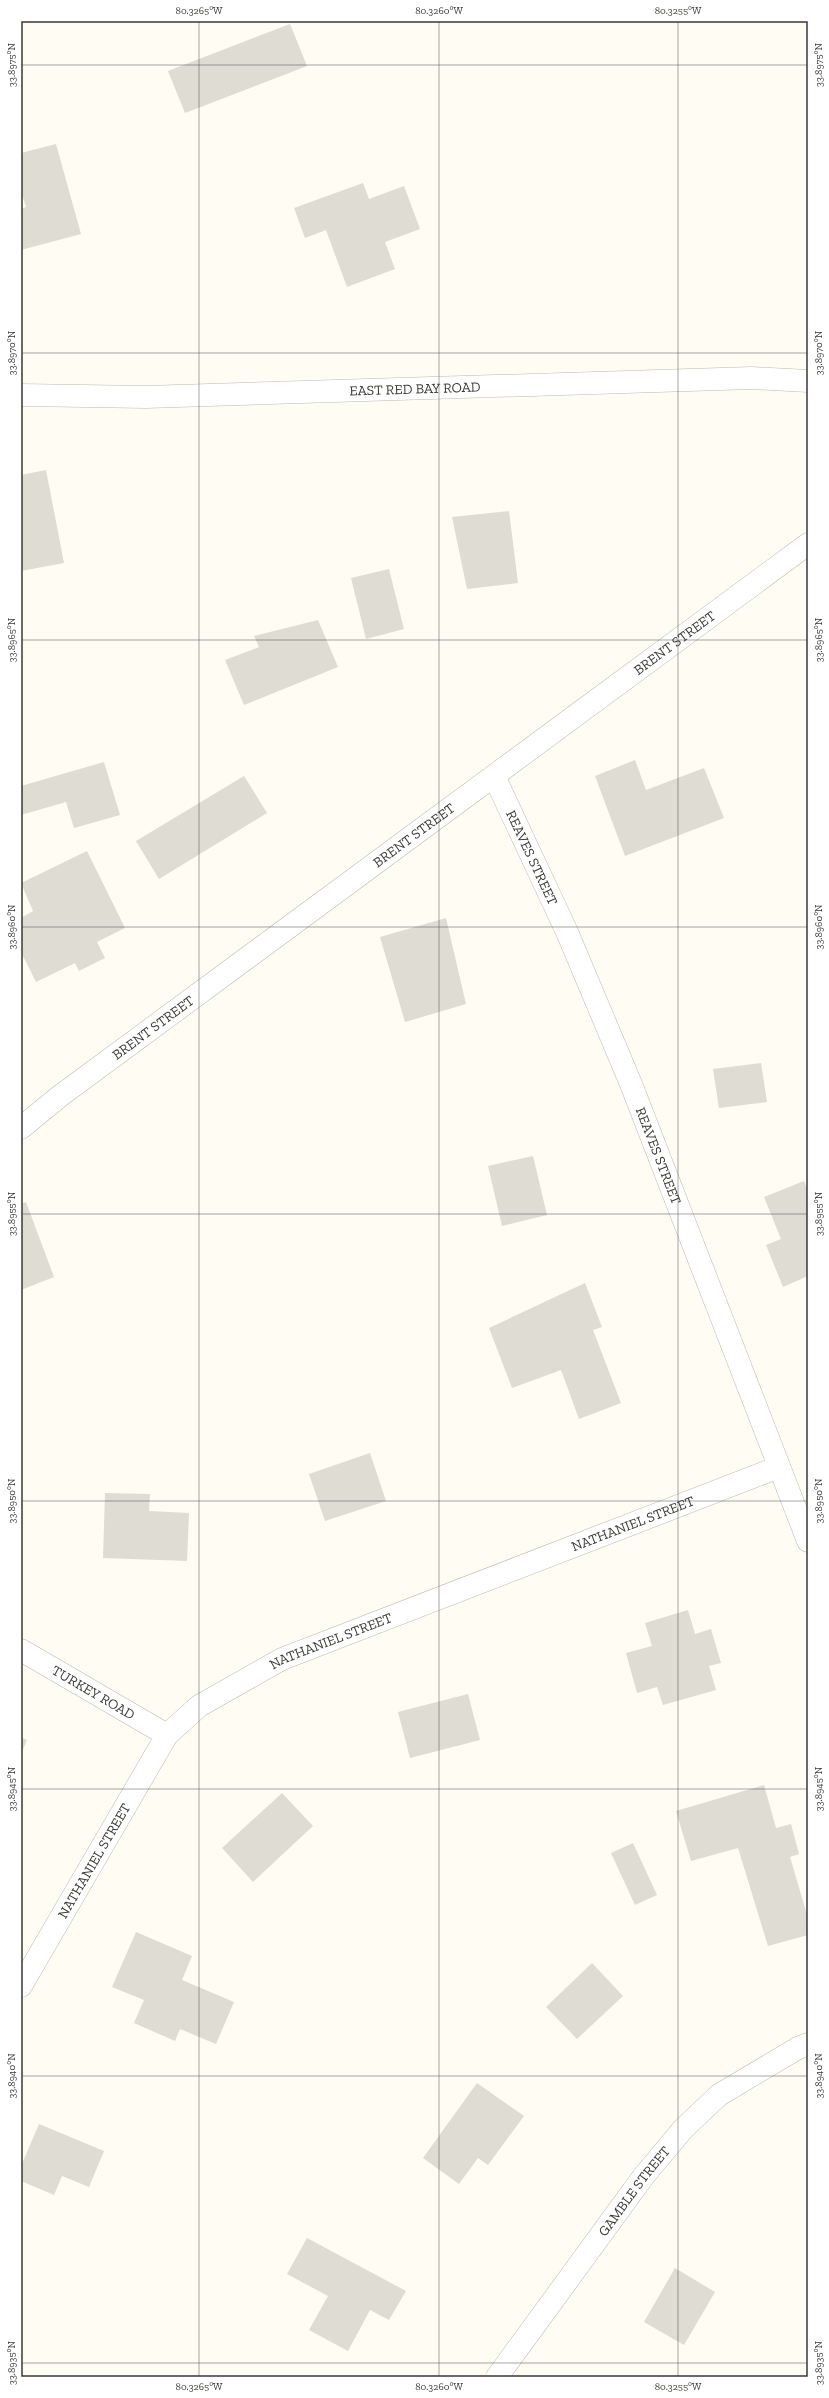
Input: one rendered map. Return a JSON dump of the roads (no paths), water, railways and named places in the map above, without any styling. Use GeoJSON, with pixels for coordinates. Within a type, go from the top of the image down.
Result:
{"type":"FeatureCollection","features":[{"type":"Feature","properties":{"kind":"street","name":"EAST RED BAY ROAD"},"geometry":{"type":"LineString","coordinates":[[21,395],[146,397],[752,378],[808,381]]}},
{"type":"Feature","properties":{"kind":"street","name":"BRENT STREET"},"geometry":{"type":"LineString","coordinates":[[21,1128],[60,1096],[808,544]]}},
{"type":"Feature","properties":{"kind":"street","name":"REAVES STREET"},"geometry":{"type":"LineString","coordinates":[[494,776],[567,932],[625,1070],[808,1542]]}},
{"type":"Feature","properties":{"kind":"street","name":"NATHANIEL STREET"},"geometry":{"type":"LineString","coordinates":[[21,1986],[166,1734],[199,1706],[282,1659],[779,1468]]}},
{"type":"Feature","properties":{"kind":"street","name":"TURKEY ROAD"},"geometry":{"type":"LineString","coordinates":[[21,1650],[166,1734]]}},
{"type":"Feature","properties":{"kind":"street","name":"GAMBLE STREET"},"geometry":{"type":"LineString","coordinates":[[497,2377],[643,2177],[683,2129],[719,2095],[798,2048],[808,2044]]}}]}
